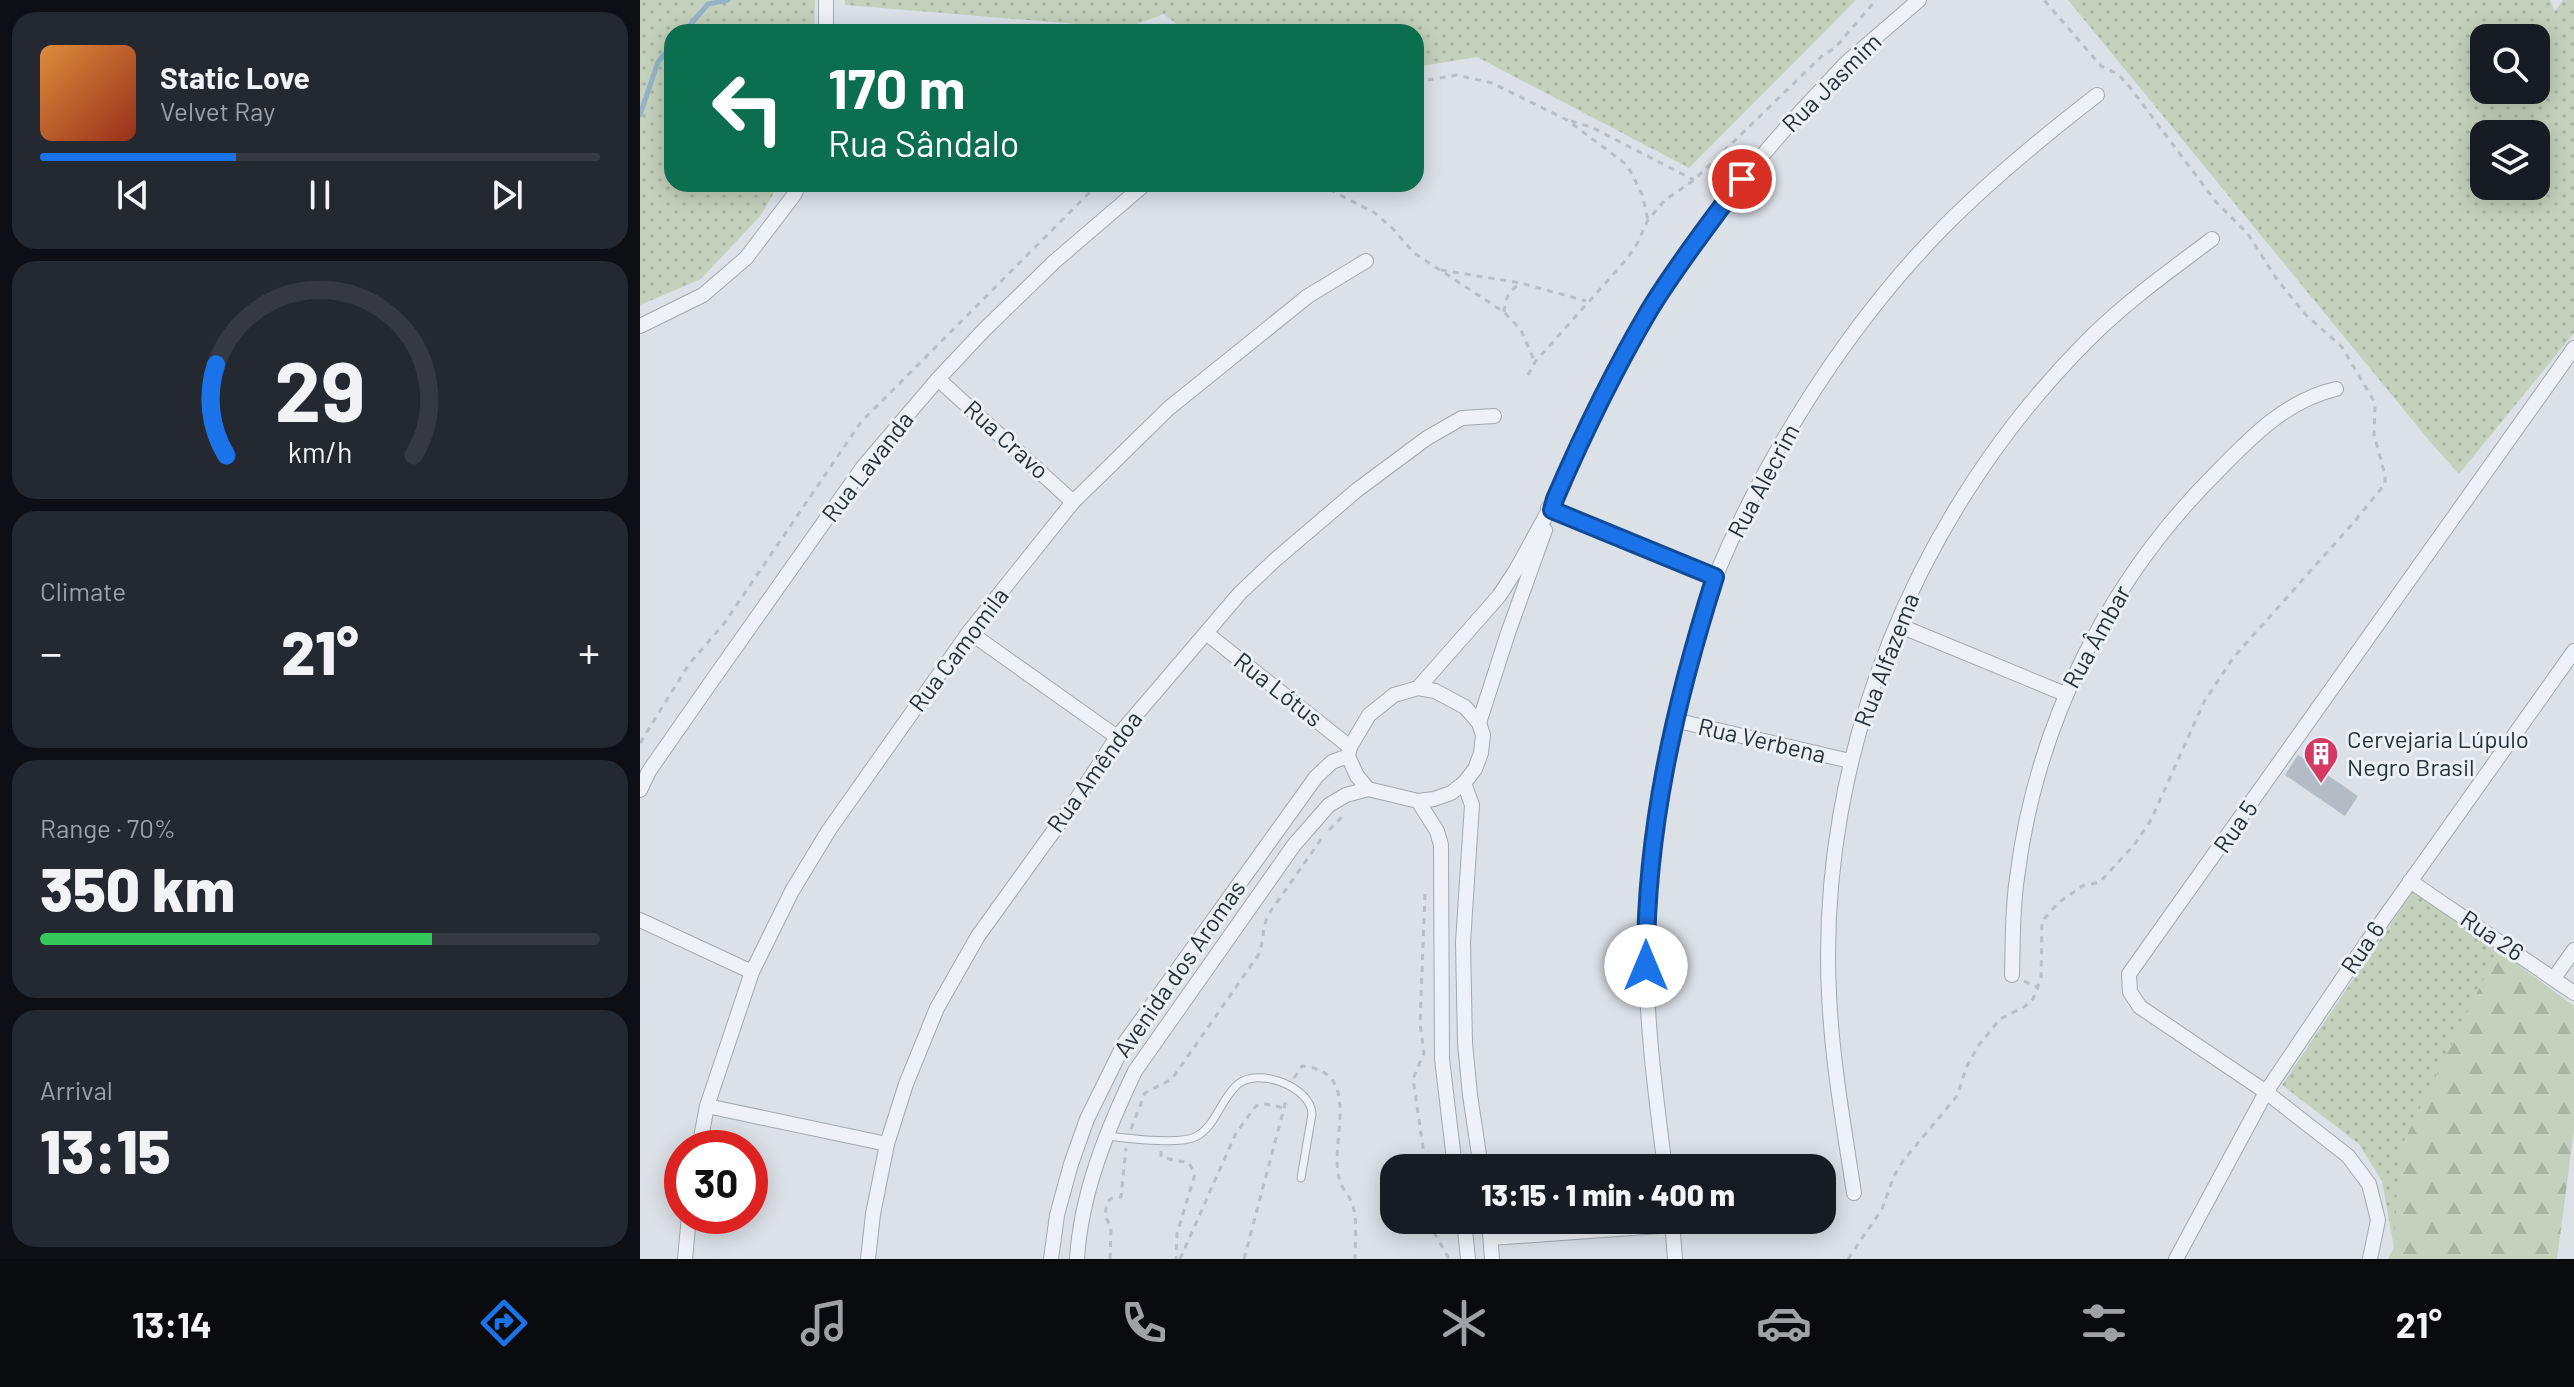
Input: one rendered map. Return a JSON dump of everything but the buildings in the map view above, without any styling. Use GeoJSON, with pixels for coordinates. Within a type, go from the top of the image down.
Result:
{"type":"FeatureCollection","features":[{"type":"Feature","properties":{"kind":"street"},"geometry":{"type":"LineString","coordinates":[[826,0],[826,24]]}},
{"type":"Feature","properties":{"kind":"street","name":"Rua Jasmim"},"geometry":{"type":"LineString","coordinates":[[1552,506],[1586,428],[1622,358],[1683,259],[1742,179],[1792,121],[1846,63],[1919,0]]}},
{"type":"Feature","properties":{"kind":"street","name":"Rua Alecrim"},"geometry":{"type":"LineString","coordinates":[[1663,1154],[1646,997],[1651,857],[1674,720],[1715,577],[1748,507],[1815,389],[1895,282],[1934,237],[1988,184],[2097,95]]}},
{"type":"Feature","properties":{"kind":"street"},"geometry":{"type":"LineString","coordinates":[[640,326],[703,295],[746,258],[795,192]]}},
{"type":"Feature","properties":{"kind":"street","name":"Rua Lavanda"},"geometry":{"type":"LineString","coordinates":[[640,790],[649,771],[863,467],[984,330],[1054,262],[1136,192]]}},
{"type":"Feature","properties":{"kind":"street","name":"Rua Alfazema"},"geometry":{"type":"LineString","coordinates":[[1854,1193],[1835,1067],[1829,993],[1831,884],[1850,761],[1873,686],[1920,572],[1967,488],[2002,438],[2091,337],[2142,292],[2212,239]]}},
{"type":"Feature","properties":{"kind":"street","name":"Rua Camomila"},"geometry":{"type":"LineString","coordinates":[[702,1130],[707,1106],[752,972],[792,891],[829,830],[969,632],[1073,502],[1169,408],[1308,296],[1366,261]]}},
{"type":"Feature","properties":{"kind":"street","name":"Rua 5"},"geometry":{"type":"LineString","coordinates":[[2370,1259],[2378,1220],[2369,1184],[2348,1156],[2266,1092],[2140,1007],[2130,992],[2129,974],[2574,348]]}},
{"type":"Feature","properties":{"kind":"street","name":"Rua Cravo"},"geometry":{"type":"LineString","coordinates":[[938,379],[1073,502]]}},
{"type":"Feature","properties":{"kind":"street","name":"Rua Âmbar"},"geometry":{"type":"LineString","coordinates":[[2012,975],[2015,894],[2033,787],[2065,694],[2109,609],[2171,522],[2251,437],[2290,408],[2317,394],[2336,389]]}},
{"type":"Feature","properties":{"kind":"street","name":"Rua Amêndoa"},"geometry":{"type":"LineString","coordinates":[[868,1259],[873,1214],[887,1144],[920,1047],[950,984],[978,936],[1076,800],[1117,737],[1240,593],[1357,490],[1427,438],[1462,418],[1494,416]]}},
{"type":"Feature","properties":{"kind":"street"},"geometry":{"type":"LineString","coordinates":[[1552,506],[1715,577]]}},
{"type":"Feature","properties":{"kind":"street"},"geometry":{"type":"LineString","coordinates":[[1418,688],[1452,698],[1465,707],[1479,723],[1483,735],[1475,769],[1464,783],[1451,793],[1418,801],[1386,796],[1368,789],[1357,776],[1349,752],[1369,715],[1394,695],[1418,688],[1499,596],[1552,506]]}},
{"type":"Feature","properties":{"kind":"street"},"geometry":{"type":"LineString","coordinates":[[1479,723],[1552,506]]}},
{"type":"Feature","properties":{"kind":"street"},"geometry":{"type":"LineString","coordinates":[[1898,625],[2065,694]]}},
{"type":"Feature","properties":{"kind":"street"},"geometry":{"type":"LineString","coordinates":[[969,632],[1117,737]]}},
{"type":"Feature","properties":{"kind":"street","name":"Rua Lótus"},"geometry":{"type":"LineString","coordinates":[[1206,633],[1349,752]]}},
{"type":"Feature","properties":{"kind":"street","name":"Rua 6"},"geometry":{"type":"LineString","coordinates":[[2176,1259],[2266,1092],[2410,881],[2574,651]]}},
{"type":"Feature","properties":{"kind":"street","name":"Rua Verbena"},"geometry":{"type":"LineString","coordinates":[[1674,720],[1850,761]]}},
{"type":"Feature","properties":{"kind":"street","name":"Avenida dos Aromas"},"geometry":{"type":"LineString","coordinates":[[1051,1259],[1057,1215],[1071,1164],[1087,1119],[1124,1044],[1316,777],[1349,752]]}},
{"type":"Feature","properties":{"kind":"street"},"geometry":{"type":"LineString","coordinates":[[1464,783],[1472,805],[1463,942],[1465,1043],[1479,1154]]}},
{"type":"Feature","properties":{"kind":"street","name":"Avenida dos Aromas"},"geometry":{"type":"LineString","coordinates":[[1077,1259],[1087,1194],[1107,1136],[1135,1071],[1294,845],[1329,805],[1346,795],[1368,789]]}},
{"type":"Feature","properties":{"kind":"street"},"geometry":{"type":"LineString","coordinates":[[1418,801],[1437,831],[1441,845],[1442,1059],[1453,1154]]}},
{"type":"Feature","properties":{"kind":"street","name":"Rua 26"},"geometry":{"type":"LineString","coordinates":[[2410,881],[2574,993]]}},
{"type":"Feature","properties":{"kind":"street"},"geometry":{"type":"LineString","coordinates":[[640,920],[752,972]]}},
{"type":"Feature","properties":{"kind":"street"},"geometry":{"type":"LineString","coordinates":[[2554,978],[2574,950]]}},
{"type":"Feature","properties":{"kind":"street"},"geometry":{"type":"LineString","coordinates":[[707,1106],[887,1144]]}},
{"type":"Feature","properties":{"kind":"street"},"geometry":{"type":"LineString","coordinates":[[685,1259],[687,1234]]}},
{"type":"Feature","properties":{"kind":"street"},"geometry":{"type":"LineString","coordinates":[[1465,1234],[1468,1259]]}},
{"type":"Feature","properties":{"kind":"street"},"geometry":{"type":"LineString","coordinates":[[1491,1234],[1492,1259]]}},
{"type":"Feature","properties":{"kind":"street"},"geometry":{"type":"LineString","coordinates":[[1492,1238],[1537,1234]]}},
{"type":"Feature","properties":{"kind":"street"},"geometry":{"type":"LineString","coordinates":[[1673,1234],[1675,1259]]}},
{"type":"Feature","properties":{"kind":"lane"},"geometry":{"type":"LineString","coordinates":[[1107,1136],[1192,1139],[1203,1132],[1237,1085],[1251,1078],[1270,1077],[1304,1094],[1312,1104],[1301,1178]]}},
{"type":"Feature","properties":{"kind":"path"},"geometry":{"type":"LineString","coordinates":[[1528,375],[1535,362],[1626,260],[1648,220],[1665,200],[1694,180],[1823,55],[1835,48],[1876,0]]}},
{"type":"Feature","properties":{"kind":"path"},"geometry":{"type":"LineString","coordinates":[[1848,1259],[1882,1209],[1903,1161],[1957,1096],[1967,1066],[1979,1045],[2000,1019],[2033,999],[2041,978],[2042,921],[2082,886],[2100,882],[2134,845],[2151,820],[2204,702],[2233,658],[2385,484],[2374,435],[2375,403],[2342,347],[2305,314],[2285,290],[2248,234],[2216,202],[2129,86],[2118,74],[2101,66],[2044,0]]}},
{"type":"Feature","properties":{"kind":"path"},"geometry":{"type":"LineString","coordinates":[[1424,81],[1457,75],[1492,83],[1567,120],[1591,127],[1694,180]]}},
{"type":"Feature","properties":{"kind":"path"},"geometry":{"type":"LineString","coordinates":[[1567,120],[1627,165],[1642,194],[1648,220]]}},
{"type":"Feature","properties":{"kind":"path"},"geometry":{"type":"LineString","coordinates":[[1334,192],[1375,213],[1414,253],[1504,312],[1521,330],[1535,362]]}},
{"type":"Feature","properties":{"kind":"path"},"geometry":{"type":"LineString","coordinates":[[1437,269],[1521,283],[1587,302]]}},
{"type":"Feature","properties":{"kind":"path"},"geometry":{"type":"LineString","coordinates":[[1504,312],[1509,291],[1521,283]]}},
{"type":"Feature","properties":{"kind":"path"},"geometry":{"type":"LineString","coordinates":[[1110,1259],[1111,1227],[1105,1216],[1107,1202],[1121,1197],[1127,1139],[1145,1093],[1172,1079],[1259,954],[1264,939],[1262,928],[1268,915],[1325,835],[1349,812]]}},
{"type":"Feature","properties":{"kind":"path"},"geometry":{"type":"LineString","coordinates":[[1424,1154],[1413,1079],[1424,1053],[1420,1023],[1425,895]]}},
{"type":"Feature","properties":{"kind":"path"},"geometry":{"type":"LineString","coordinates":[[1244,1259],[1290,1087],[1302,1066],[1316,1068],[1329,1077],[1339,1094],[1339,1180],[1355,1212],[1355,1259]]}},
{"type":"Feature","properties":{"kind":"path"},"geometry":{"type":"LineString","coordinates":[[1178,1259],[1236,1133],[1256,1106],[1265,1104],[1284,1108]]}},
{"type":"Feature","properties":{"kind":"path"},"geometry":{"type":"LineString","coordinates":[[1162,1140],[1161,1157],[1189,1163],[1195,1174],[1177,1234],[1178,1259]]}},
{"type":"Feature","properties":{"kind":"path"},"geometry":{"type":"LineString","coordinates":[[1435,1234],[1449,1259]]}},
{"type":"Feature","properties":{"kind":"green space"},"geometry":{"type":"Polygon","coordinates":[[[640,0],[815,0],[814,24],[664,24],[664,192],[774,192],[761,215],[701,279],[640,305],[640,0]]]}},
{"type":"Feature","properties":{"kind":"green space"},"geometry":{"type":"Polygon","coordinates":[[[845,0],[1856,0],[1689,168],[1477,57],[1424,66],[1424,24],[1177,24],[1164,14],[1137,24],[1077,24],[845,5],[845,0]]]}},
{"type":"Feature","properties":{"kind":"green space"},"geometry":{"type":"Polygon","coordinates":[[[2068,0],[2550,0],[2555,11],[2563,0],[2574,0],[2574,333],[2459,474],[2068,0]]]}},
{"type":"Feature","properties":{"kind":"green space"},"geometry":{"type":"Polygon","coordinates":[[[2417,885],[2498,950],[2401,1149],[2394,1247],[2382,1181],[2359,1144],[2282,1085],[2417,885]]]}},
{"type":"Feature","properties":{"kind":"green space"},"geometry":{"type":"Polygon","coordinates":[[[2498,950],[2574,1006],[2574,1130],[2557,1259],[2388,1259],[2394,1247],[2400,1149],[2498,950]]]}},
{"type":"Feature","properties":{"kind":"waterway"},"geometry":{"type":"LineString","coordinates":[[691,24],[708,4],[728,0]]}},
{"type":"Feature","properties":{"kind":"waterway"},"geometry":{"type":"LineString","coordinates":[[640,115],[658,62],[664,55]]}},
{"type":"Feature","properties":{"kind":"place","name":"Cervejaria Lúpulo Negro Brasil"},"geometry":{"type":"Point","coordinates":[2321,785]}},
{"type":"Feature","properties":{"kind":"route"},"geometry":{"type":"LineString","coordinates":[[1646,966],[1650,870],[1658,803],[1674,720],[1715,577],[1552,510],[1586,428],[1651,307],[1742,179]]}}]}
